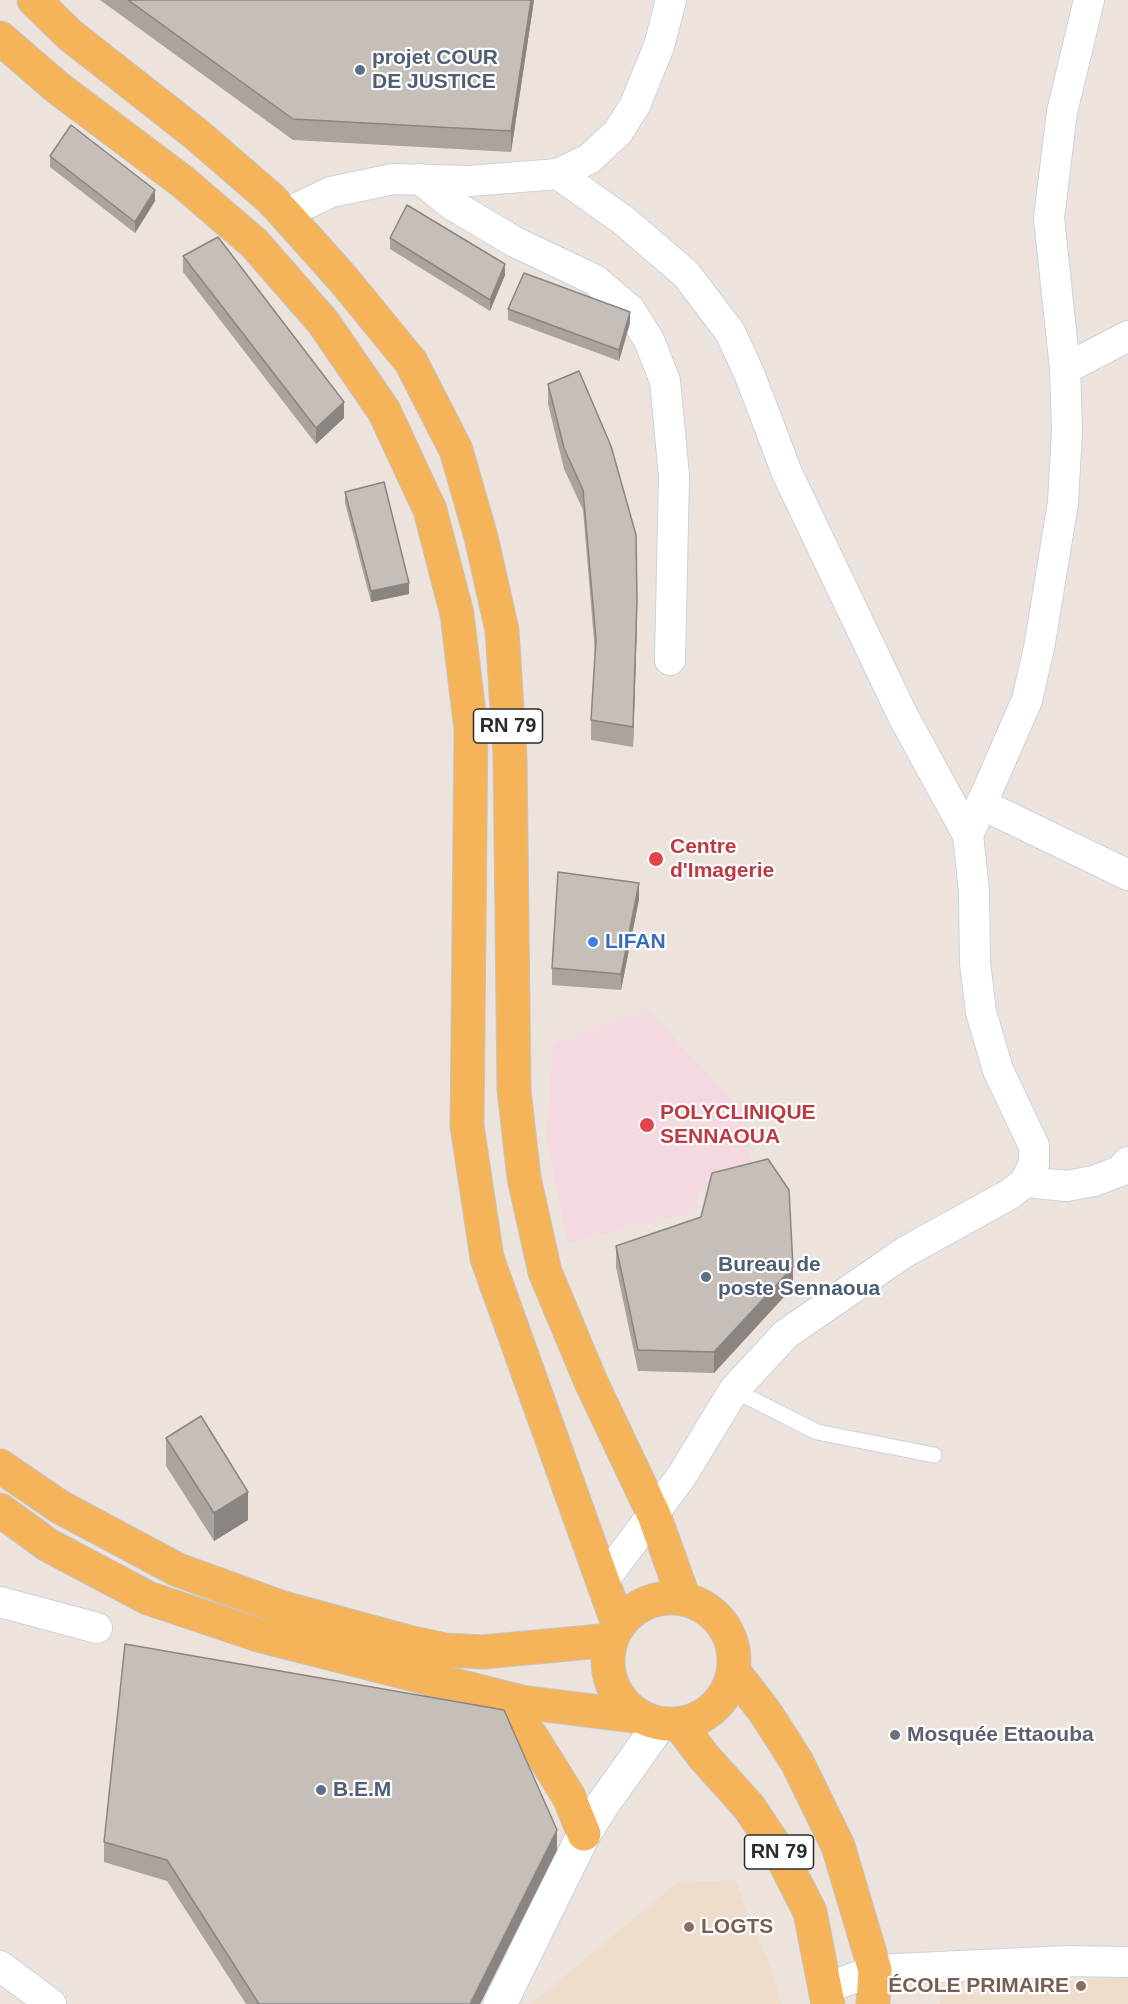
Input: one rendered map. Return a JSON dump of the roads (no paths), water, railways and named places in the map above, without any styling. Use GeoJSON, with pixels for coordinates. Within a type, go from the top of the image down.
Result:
{"type":"FeatureCollection","features":[{"type":"Feature","properties":{"kind":"main road","name":"RN 79"},"geometry":{"type":"LineString","coordinates":[[34,0],[70,34],[196,134],[270,198],[344,279],[411,362],[456,450],[481,537],[502,630],[510,745],[514,1090],[524,1178],[545,1272],[591,1382],[654,1515],[684,1599]]}},
{"type":"Feature","properties":{"kind":"main road","name":"RN 79"},"geometry":{"type":"LineString","coordinates":[[0,38],[58,88],[183,182],[254,243],[323,322],[384,411],[430,510],[457,614],[471,730],[467,1126],[487,1258],[603,1581],[614,1632]]}},
{"type":"Feature","properties":{"kind":"main road"},"geometry":{"type":"LineString","coordinates":[[0,1466],[60,1507],[178,1570],[283,1608],[408,1642],[446,1650],[483,1652],[614,1632]]}},
{"type":"Feature","properties":{"kind":"main road"},"geometry":{"type":"LineString","coordinates":[[0,1510],[48,1545],[148,1598],[258,1635],[521,1702],[660,1722],[699,1719],[715,1707],[728,1691],[734,1672],[734,1652],[728,1632],[717,1617],[702,1605],[684,1599],[670,1597],[655,1600],[641,1605],[628,1614],[614,1632],[607,1658],[609,1676],[615,1693],[627,1707],[660,1722]]}},
{"type":"Feature","properties":{"kind":"main road"},"geometry":{"type":"LineString","coordinates":[[734,1672],[765,1712],[797,1761],[838,1846],[874,1970],[873,2004]]}},
{"type":"Feature","properties":{"kind":"main road"},"geometry":{"type":"LineString","coordinates":[[493,1695],[531,1736],[569,1797],[584,1834]]}},
{"type":"Feature","properties":{"kind":"main road","name":"RN 79"},"geometry":{"type":"LineString","coordinates":[[660,1722],[704,1756],[749,1807],[782,1855],[810,1911],[826,1996]]}},
{"type":"Feature","properties":{"kind":"main road"},"geometry":{"type":"LineString","coordinates":[[500,2004],[584,1834],[660,1722]]}},
{"type":"Feature","properties":{"kind":"street"},"geometry":{"type":"LineString","coordinates":[[285,214],[331,192],[353,186],[393,179],[469,181],[558,174],[589,159],[618,132],[635,105],[659,46],[671,0]]}},
{"type":"Feature","properties":{"kind":"street"},"geometry":{"type":"LineString","coordinates":[[968,835],[1027,700],[1039,648],[1063,503],[1067,431],[1065,369],[1049,218],[1062,112],[1089,0]]}},
{"type":"Feature","properties":{"kind":"street"},"geometry":{"type":"LineString","coordinates":[[558,174],[623,220],[686,274],[730,332],[749,373],[792,483],[903,716],[968,835],[974,891],[975,963],[981,1012],[998,1070],[1034,1146],[1034,1164],[1025,1182],[1010,1194],[905,1252],[786,1334],[734,1390],[681,1477],[603,1581]]}},
{"type":"Feature","properties":{"kind":"street"},"geometry":{"type":"LineString","coordinates":[[420,179],[451,204],[515,242],[595,280],[630,310],[649,340],[665,381],[674,476],[670,660]]}},
{"type":"Feature","properties":{"kind":"street"},"geometry":{"type":"LineString","coordinates":[[1065,369],[1128,336]]}},
{"type":"Feature","properties":{"kind":"street"},"geometry":{"type":"LineString","coordinates":[[981,804],[1128,875]]}},
{"type":"Feature","properties":{"kind":"street"},"geometry":{"type":"LineString","coordinates":[[1025,1182],[1067,1186],[1094,1181],[1120,1172],[1128,1162]]}},
{"type":"Feature","properties":{"kind":"street"},"geometry":{"type":"LineString","coordinates":[[0,1602],[97,1628]]}},
{"type":"Feature","properties":{"kind":"street"},"geometry":{"type":"LineString","coordinates":[[826,1996],[874,1970],[1067,1961],[1128,1962]]}},
{"type":"Feature","properties":{"kind":"street"},"geometry":{"type":"LineString","coordinates":[[0,1966],[51,2004]]}},
{"type":"Feature","properties":{"kind":"lane"},"geometry":{"type":"LineString","coordinates":[[734,1390],[817,1432],[934,1455]]}},
{"type":"Feature","properties":{"kind":"place","name":"projet COUR DE JUSTICE"},"geometry":{"type":"Point","coordinates":[360,70]}},
{"type":"Feature","properties":{"kind":"place","name":"Centre d'Imagerie"},"geometry":{"type":"Point","coordinates":[656,859]}},
{"type":"Feature","properties":{"kind":"place","name":"LIFAN"},"geometry":{"type":"Point","coordinates":[593,942]}},
{"type":"Feature","properties":{"kind":"place","name":"POLYCLINIQUE SENNAOUA"},"geometry":{"type":"Point","coordinates":[647,1125]}},
{"type":"Feature","properties":{"kind":"place","name":"Bureau de poste Sennaoua"},"geometry":{"type":"Point","coordinates":[706,1277]}},
{"type":"Feature","properties":{"kind":"place","name":"Mosquée Ettaouba"},"geometry":{"type":"Point","coordinates":[895,1735]}},
{"type":"Feature","properties":{"kind":"place","name":"B.E.M"},"geometry":{"type":"Point","coordinates":[321,1790]}},
{"type":"Feature","properties":{"kind":"place","name":"LOGTS"},"geometry":{"type":"Point","coordinates":[689,1927]}},
{"type":"Feature","properties":{"kind":"place","name":"ÉCOLE PRIMAIRE"},"geometry":{"type":"Point","coordinates":[1081,1986]}}]}
